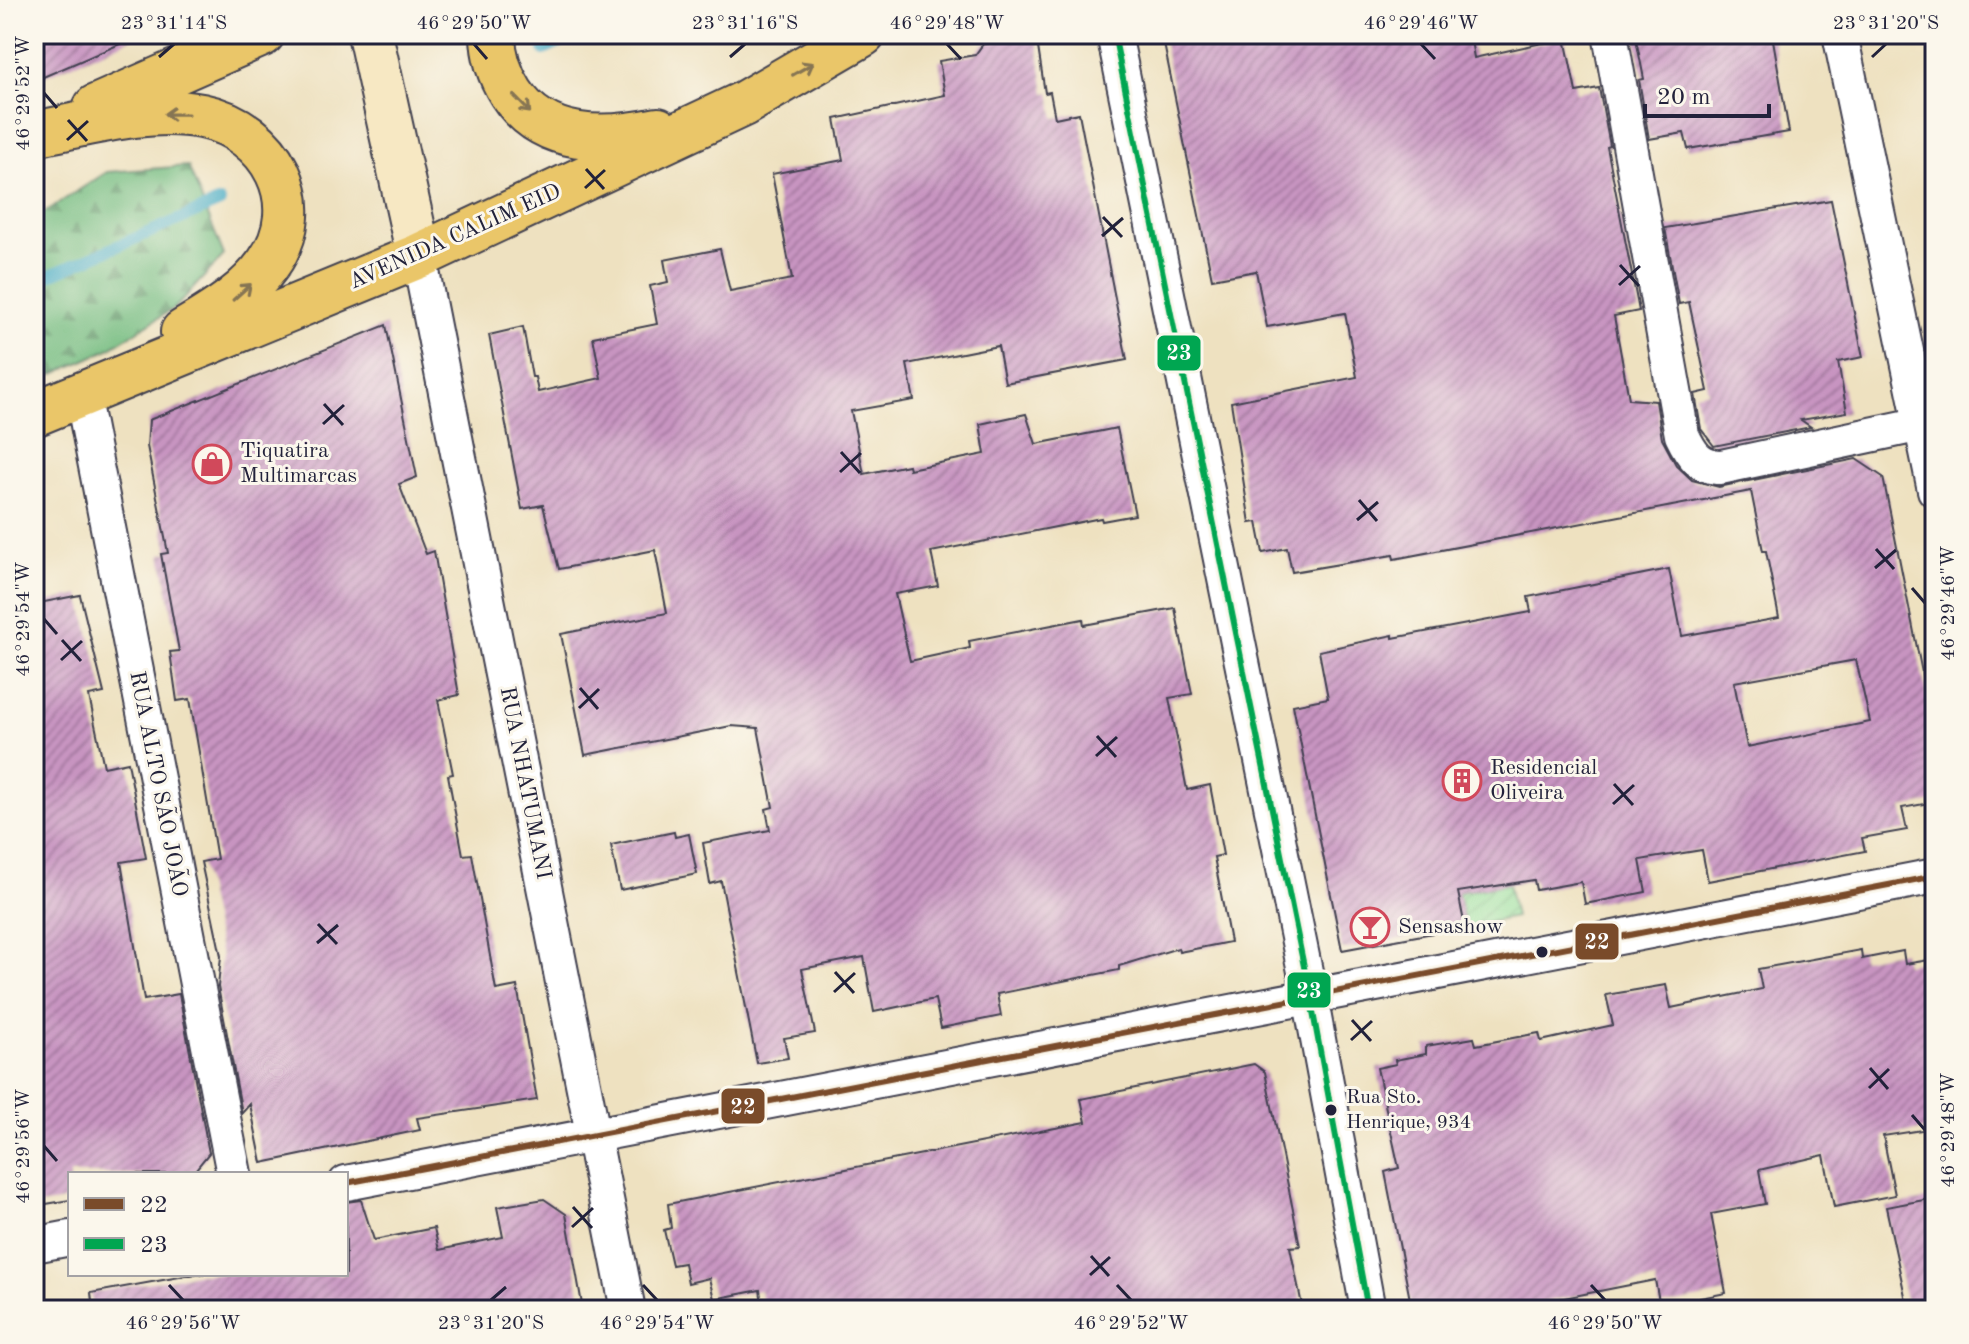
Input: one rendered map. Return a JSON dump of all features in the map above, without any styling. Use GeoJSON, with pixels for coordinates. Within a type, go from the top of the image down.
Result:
{"type":"FeatureCollection","features":[{"type":"Feature","properties":{"kind":"main road"},"geometry":{"type":"LineString","coordinates":[[37,134],[262,34]]}},
{"type":"Feature","properties":{"kind":"main road"},"geometry":{"type":"LineString","coordinates":[[493,34],[499,71],[515,98],[538,120],[566,133],[603,138],[639,134],[743,104]]}},
{"type":"Feature","properties":{"kind":"main road","name":"AVENIDA CALIM EID"},"geometry":{"type":"LineString","coordinates":[[34,414],[419,256],[743,104],[863,34]]}},
{"type":"Feature","properties":{"kind":"main road"},"geometry":{"type":"LineString","coordinates":[[37,134],[145,114],[180,113],[204,117],[236,128],[262,147],[273,161],[284,189],[283,232],[270,261],[260,274],[228,304],[82,394]]}},
{"type":"Feature","properties":{"kind":"street"},"geometry":{"type":"LineString","coordinates":[[370,34],[419,256]]}},
{"type":"Feature","properties":{"kind":"street"},"geometry":{"type":"LineString","coordinates":[[1114,34],[1310,996],[1368,1310]]}},
{"type":"Feature","properties":{"kind":"street"},"geometry":{"type":"LineString","coordinates":[[1610,34],[1682,435],[1692,455],[1708,467],[1721,467],[1922,424]]}},
{"type":"Feature","properties":{"kind":"street"},"geometry":{"type":"LineString","coordinates":[[1840,34],[1935,490]]}},
{"type":"Feature","properties":{"kind":"street","name":"RUA NHATUMANI"},"geometry":{"type":"LineString","coordinates":[[419,256],[628,1310]]}},
{"type":"Feature","properties":{"kind":"street","name":"RUA ALTO SÃO JOÃO"},"geometry":{"type":"LineString","coordinates":[[82,394],[234,1172]]}},
{"type":"Feature","properties":{"kind":"street"},"geometry":{"type":"LineString","coordinates":[[348,1183],[1935,876]]}},
{"type":"Feature","properties":{"kind":"street"},"geometry":{"type":"LineString","coordinates":[[34,1245],[68,1238]]}},
{"type":"Feature","properties":{"kind":"green space"},"geometry":{"type":"Polygon","coordinates":[[[188,166],[224,255],[176,307],[105,351],[34,383],[34,219],[107,172],[188,166]]]}},
{"type":"Feature","properties":{"kind":"green space"},"geometry":{"type":"Polygon","coordinates":[[[1508,884],[1515,917],[1465,927],[1458,892],[1508,884]]]}},
{"type":"Feature","properties":{"kind":"building"},"geometry":{"type":"Polygon","coordinates":[[[34,34],[143,34],[34,81],[34,34]]]}},
{"type":"Feature","properties":{"kind":"building"},"geometry":{"type":"Polygon","coordinates":[[[1036,34],[1045,93],[1050,92],[1055,118],[1079,113],[1127,360],[1005,383],[998,346],[907,364],[914,400],[851,411],[864,474],[908,465],[909,469],[985,454],[980,424],[1026,414],[1036,444],[1117,428],[1135,515],[1102,521],[1101,518],[931,552],[938,586],[895,594],[910,661],[970,648],[969,641],[1083,619],[1084,625],[1175,608],[1192,694],[1169,698],[1187,790],[1210,785],[1223,855],[1214,857],[1230,942],[1179,952],[1178,948],[1119,966],[1119,970],[997,994],[1001,1016],[941,1028],[935,999],[874,1012],[864,957],[802,969],[815,1033],[784,1038],[788,1058],[757,1063],[721,881],[710,884],[703,843],[770,830],[766,809],[773,807],[758,728],[731,726],[585,755],[561,634],[667,613],[655,550],[559,569],[543,505],[522,509],[489,335],[523,327],[532,377],[535,377],[538,392],[601,378],[593,337],[657,324],[650,286],[668,282],[664,260],[720,249],[730,291],[792,279],[772,174],[843,160],[835,119],[945,95],[939,61],[975,55],[983,44],[1036,34]]]}},
{"type":"Feature","properties":{"kind":"building"},"geometry":{"type":"Polygon","coordinates":[[[1162,34],[1460,34],[1462,42],[1471,40],[1474,58],[1565,38],[1576,92],[1599,88],[1610,146],[1607,147],[1639,311],[1614,316],[1629,399],[1656,401],[1662,439],[1676,465],[1692,480],[1719,487],[1856,459],[1883,477],[1935,738],[1935,802],[1902,808],[1907,830],[1862,838],[1865,851],[1708,881],[1702,850],[1640,860],[1646,892],[1585,904],[1581,882],[1536,890],[1534,880],[1458,892],[1465,927],[1342,950],[1293,705],[1328,698],[1319,651],[1531,612],[1528,597],[1669,569],[1682,636],[1779,618],[1751,491],[1394,559],[1393,555],[1292,572],[1287,548],[1263,553],[1257,522],[1250,523],[1231,402],[1357,377],[1345,313],[1267,327],[1256,271],[1212,279],[1162,34]],[[1856,660],[1734,682],[1747,747],[1870,722],[1856,660]]]}},
{"type":"Feature","properties":{"kind":"building"},"geometry":{"type":"Polygon","coordinates":[[[1635,34],[1772,34],[1789,132],[1688,149],[1684,133],[1649,139],[1639,80],[1644,79],[1635,34]]]}},
{"type":"Feature","properties":{"kind":"building"},"geometry":{"type":"Polygon","coordinates":[[[1831,200],[1863,357],[1838,362],[1847,412],[1801,420],[1811,427],[1714,446],[1701,429],[1695,394],[1708,391],[1689,302],[1679,304],[1665,228],[1831,200]]]}},
{"type":"Feature","properties":{"kind":"building"},"geometry":{"type":"Polygon","coordinates":[[[386,325],[417,477],[399,484],[426,554],[434,551],[459,695],[438,700],[453,774],[448,775],[463,855],[472,854],[496,990],[517,986],[537,1100],[417,1118],[420,1130],[262,1163],[250,1104],[242,1113],[218,987],[221,956],[201,862],[217,859],[190,699],[177,701],[170,652],[179,651],[161,554],[168,553],[147,446],[149,420],[386,325]]]}},
{"type":"Feature","properties":{"kind":"building"},"geometry":{"type":"Polygon","coordinates":[[[80,595],[104,693],[89,696],[104,767],[128,762],[146,858],[121,862],[144,1000],[179,994],[209,1153],[194,1172],[68,1172],[68,1200],[34,1206],[34,604],[80,595]]]}},
{"type":"Feature","properties":{"kind":"building"},"geometry":{"type":"Polygon","coordinates":[[[674,832],[675,837],[689,834],[697,874],[620,890],[611,845],[674,832]]]}},
{"type":"Feature","properties":{"kind":"building"},"geometry":{"type":"Polygon","coordinates":[[[1861,950],[1862,959],[1903,951],[1905,964],[1935,959],[1935,1128],[1883,1136],[1895,1195],[1834,1207],[1824,1155],[1759,1170],[1765,1204],[1711,1214],[1726,1293],[1660,1306],[1655,1280],[1534,1304],[1536,1310],[1412,1310],[1385,1172],[1399,1168],[1377,1068],[1396,1064],[1395,1060],[1426,1054],[1426,1046],[1474,1038],[1476,1045],[1539,1033],[1541,1041],[1613,1025],[1606,995],[1666,985],[1671,1008],[1762,989],[1758,969],[1861,950]]]}},
{"type":"Feature","properties":{"kind":"building"},"geometry":{"type":"Polygon","coordinates":[[[1254,1064],[1265,1072],[1293,1210],[1300,1246],[1290,1247],[1303,1310],[763,1310],[760,1290],[714,1299],[709,1278],[688,1283],[684,1263],[672,1265],[664,1230],[671,1228],[668,1204],[1086,1122],[1081,1099],[1254,1064]]]}},
{"type":"Feature","properties":{"kind":"building"},"geometry":{"type":"Polygon","coordinates":[[[1935,1198],[1935,1310],[1908,1310],[1886,1207],[1935,1198]]]}},
{"type":"Feature","properties":{"kind":"building"},"geometry":{"type":"Polygon","coordinates":[[[544,1199],[566,1214],[583,1310],[93,1310],[91,1293],[185,1276],[348,1276],[348,1202],[361,1200],[374,1240],[434,1228],[439,1250],[503,1237],[497,1207],[544,1199]]]}},
{"type":"Feature","properties":{"kind":"waterway"},"geometry":{"type":"LineString","coordinates":[[544,50],[578,34]]}},
{"type":"Feature","properties":{"kind":"waterway"},"geometry":{"type":"LineString","coordinates":[[34,282],[220,202]]}},
{"type":"Feature","properties":{"kind":"transit line","name":"23"},"geometry":{"type":"LineString","coordinates":[[1114,34],[1310,996],[1368,1310]]}},
{"type":"Feature","properties":{"kind":"transit line","name":"22"},"geometry":{"type":"LineString","coordinates":[[348,1183],[1935,876]]}},
{"type":"Feature","properties":{"kind":"place","name":"Tiquatira Multimarcas"},"geometry":{"type":"Point","coordinates":[212,464]}},
{"type":"Feature","properties":{"kind":"place","name":"Residencial Oliveira"},"geometry":{"type":"Point","coordinates":[1462,781]}},
{"type":"Feature","properties":{"kind":"place","name":"Sensashow"},"geometry":{"type":"Point","coordinates":[1370,927]}},
{"type":"Feature","properties":{"kind":"place","name":"Rua Sto. Henrique, 934"},"geometry":{"type":"Point","coordinates":[1331,1110]}}]}
